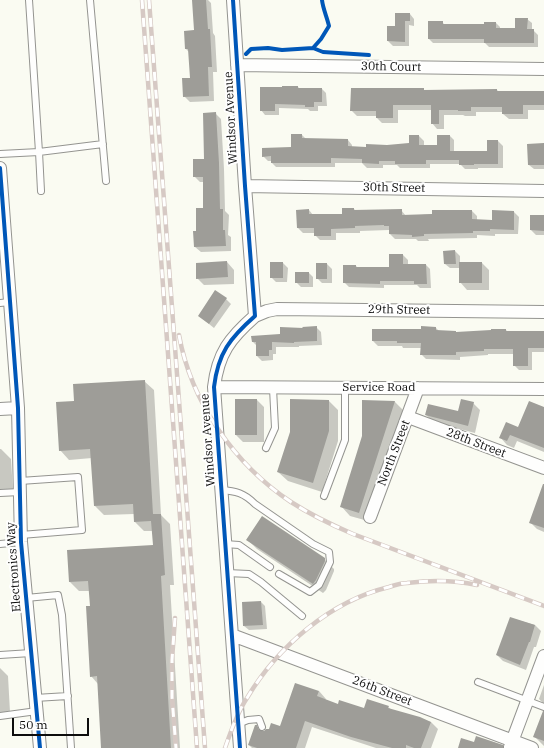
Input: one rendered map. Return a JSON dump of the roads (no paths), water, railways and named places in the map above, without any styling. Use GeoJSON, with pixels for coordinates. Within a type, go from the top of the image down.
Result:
{"type":"FeatureCollection","features":[{"type":"Feature","properties":{"kind":"street","name":"Windsor Avenue"},"geometry":{"type":"LineString","coordinates":[[233,0],[255,316],[240,329],[225,350],[218,365],[214,387],[240,748]]}},
{"type":"Feature","properties":{"kind":"street","name":"30th Court"},"geometry":{"type":"LineString","coordinates":[[237,65],[544,69]]}},
{"type":"Feature","properties":{"kind":"street","name":"Electronics Way"},"geometry":{"type":"LineString","coordinates":[[0,168],[5,303],[18,408],[21,538],[40,748]]}},
{"type":"Feature","properties":{"kind":"street","name":"30th Street"},"geometry":{"type":"LineString","coordinates":[[245,186],[544,191]]}},
{"type":"Feature","properties":{"kind":"street","name":"29th Street"},"geometry":{"type":"LineString","coordinates":[[255,316],[277,309],[544,312]]}},
{"type":"Feature","properties":{"kind":"street","name":"Service Road"},"geometry":{"type":"LineString","coordinates":[[214,387],[544,389]]}},
{"type":"Feature","properties":{"kind":"street","name":"North Street"},"geometry":{"type":"LineString","coordinates":[[370,517],[418,388]]}},
{"type":"Feature","properties":{"kind":"street"},"geometry":{"type":"LineString","coordinates":[[0,409],[18,408]]}},
{"type":"Feature","properties":{"kind":"street","name":"28th Street"},"geometry":{"type":"LineString","coordinates":[[408,417],[544,468]]}},
{"type":"Feature","properties":{"kind":"street","name":"26th Street"},"geometry":{"type":"LineString","coordinates":[[232,635],[511,744],[532,748]]}},
{"type":"Feature","properties":{"kind":"street"},"geometry":{"type":"LineString","coordinates":[[511,744],[544,656]]}},
{"type":"Feature","properties":{"kind":"lane"},"geometry":{"type":"LineString","coordinates":[[28,0],[39,152],[40,191]]}},
{"type":"Feature","properties":{"kind":"lane"},"geometry":{"type":"LineString","coordinates":[[90,0],[106,181]]}},
{"type":"Feature","properties":{"kind":"lane"},"geometry":{"type":"LineString","coordinates":[[0,154],[39,152],[103,144]]}},
{"type":"Feature","properties":{"kind":"lane"},"geometry":{"type":"LineString","coordinates":[[266,448],[275,428],[273,388]]}},
{"type":"Feature","properties":{"kind":"lane"},"geometry":{"type":"LineString","coordinates":[[324,496],[344,440],[345,388]]}},
{"type":"Feature","properties":{"kind":"lane"},"geometry":{"type":"LineString","coordinates":[[0,493],[20,486],[78,477],[82,530],[21,538],[0,544]]}},
{"type":"Feature","properties":{"kind":"lane"},"geometry":{"type":"LineString","coordinates":[[221,490],[234,491],[248,497],[255,504],[313,544],[329,552],[330,562],[319,585],[310,592],[278,574]]}},
{"type":"Feature","properties":{"kind":"lane"},"geometry":{"type":"LineString","coordinates":[[225,544],[239,545],[270,567]]}},
{"type":"Feature","properties":{"kind":"lane"},"geometry":{"type":"LineString","coordinates":[[227,573],[249,574],[302,616]]}},
{"type":"Feature","properties":{"kind":"lane"},"geometry":{"type":"LineString","coordinates":[[26,598],[58,595],[62,615],[71,748]]}},
{"type":"Feature","properties":{"kind":"lane"},"geometry":{"type":"LineString","coordinates":[[0,655],[31,653]]}},
{"type":"Feature","properties":{"kind":"lane"},"geometry":{"type":"LineString","coordinates":[[478,682],[544,707]]}},
{"type":"Feature","properties":{"kind":"lane"},"geometry":{"type":"LineString","coordinates":[[35,698],[68,696]]}},
{"type":"Feature","properties":{"kind":"lane"},"geometry":{"type":"LineString","coordinates":[[0,716],[36,711]]}},
{"type":"Feature","properties":{"kind":"lane"},"geometry":{"type":"LineString","coordinates":[[238,724],[248,720],[259,719],[262,727]]}},
{"type":"Feature","properties":{"kind":"railway"},"geometry":{"type":"LineString","coordinates":[[142,0],[197,748]]}},
{"type":"Feature","properties":{"kind":"railway"},"geometry":{"type":"LineString","coordinates":[[149,0],[205,748]]}},
{"type":"Feature","properties":{"kind":"railway"},"geometry":{"type":"LineString","coordinates":[[179,335],[185,360],[194,384],[205,408],[218,430],[234,451],[252,470],[291,502],[345,531],[544,606]]}},
{"type":"Feature","properties":{"kind":"railway"},"geometry":{"type":"LineString","coordinates":[[225,748],[240,710],[260,679],[290,644],[308,628],[327,615],[347,603],[368,594],[400,584],[424,581],[442,581],[477,585]]}},
{"type":"Feature","properties":{"kind":"railway"},"geometry":{"type":"LineString","coordinates":[[175,618],[172,660],[172,697],[176,748]]}}]}
